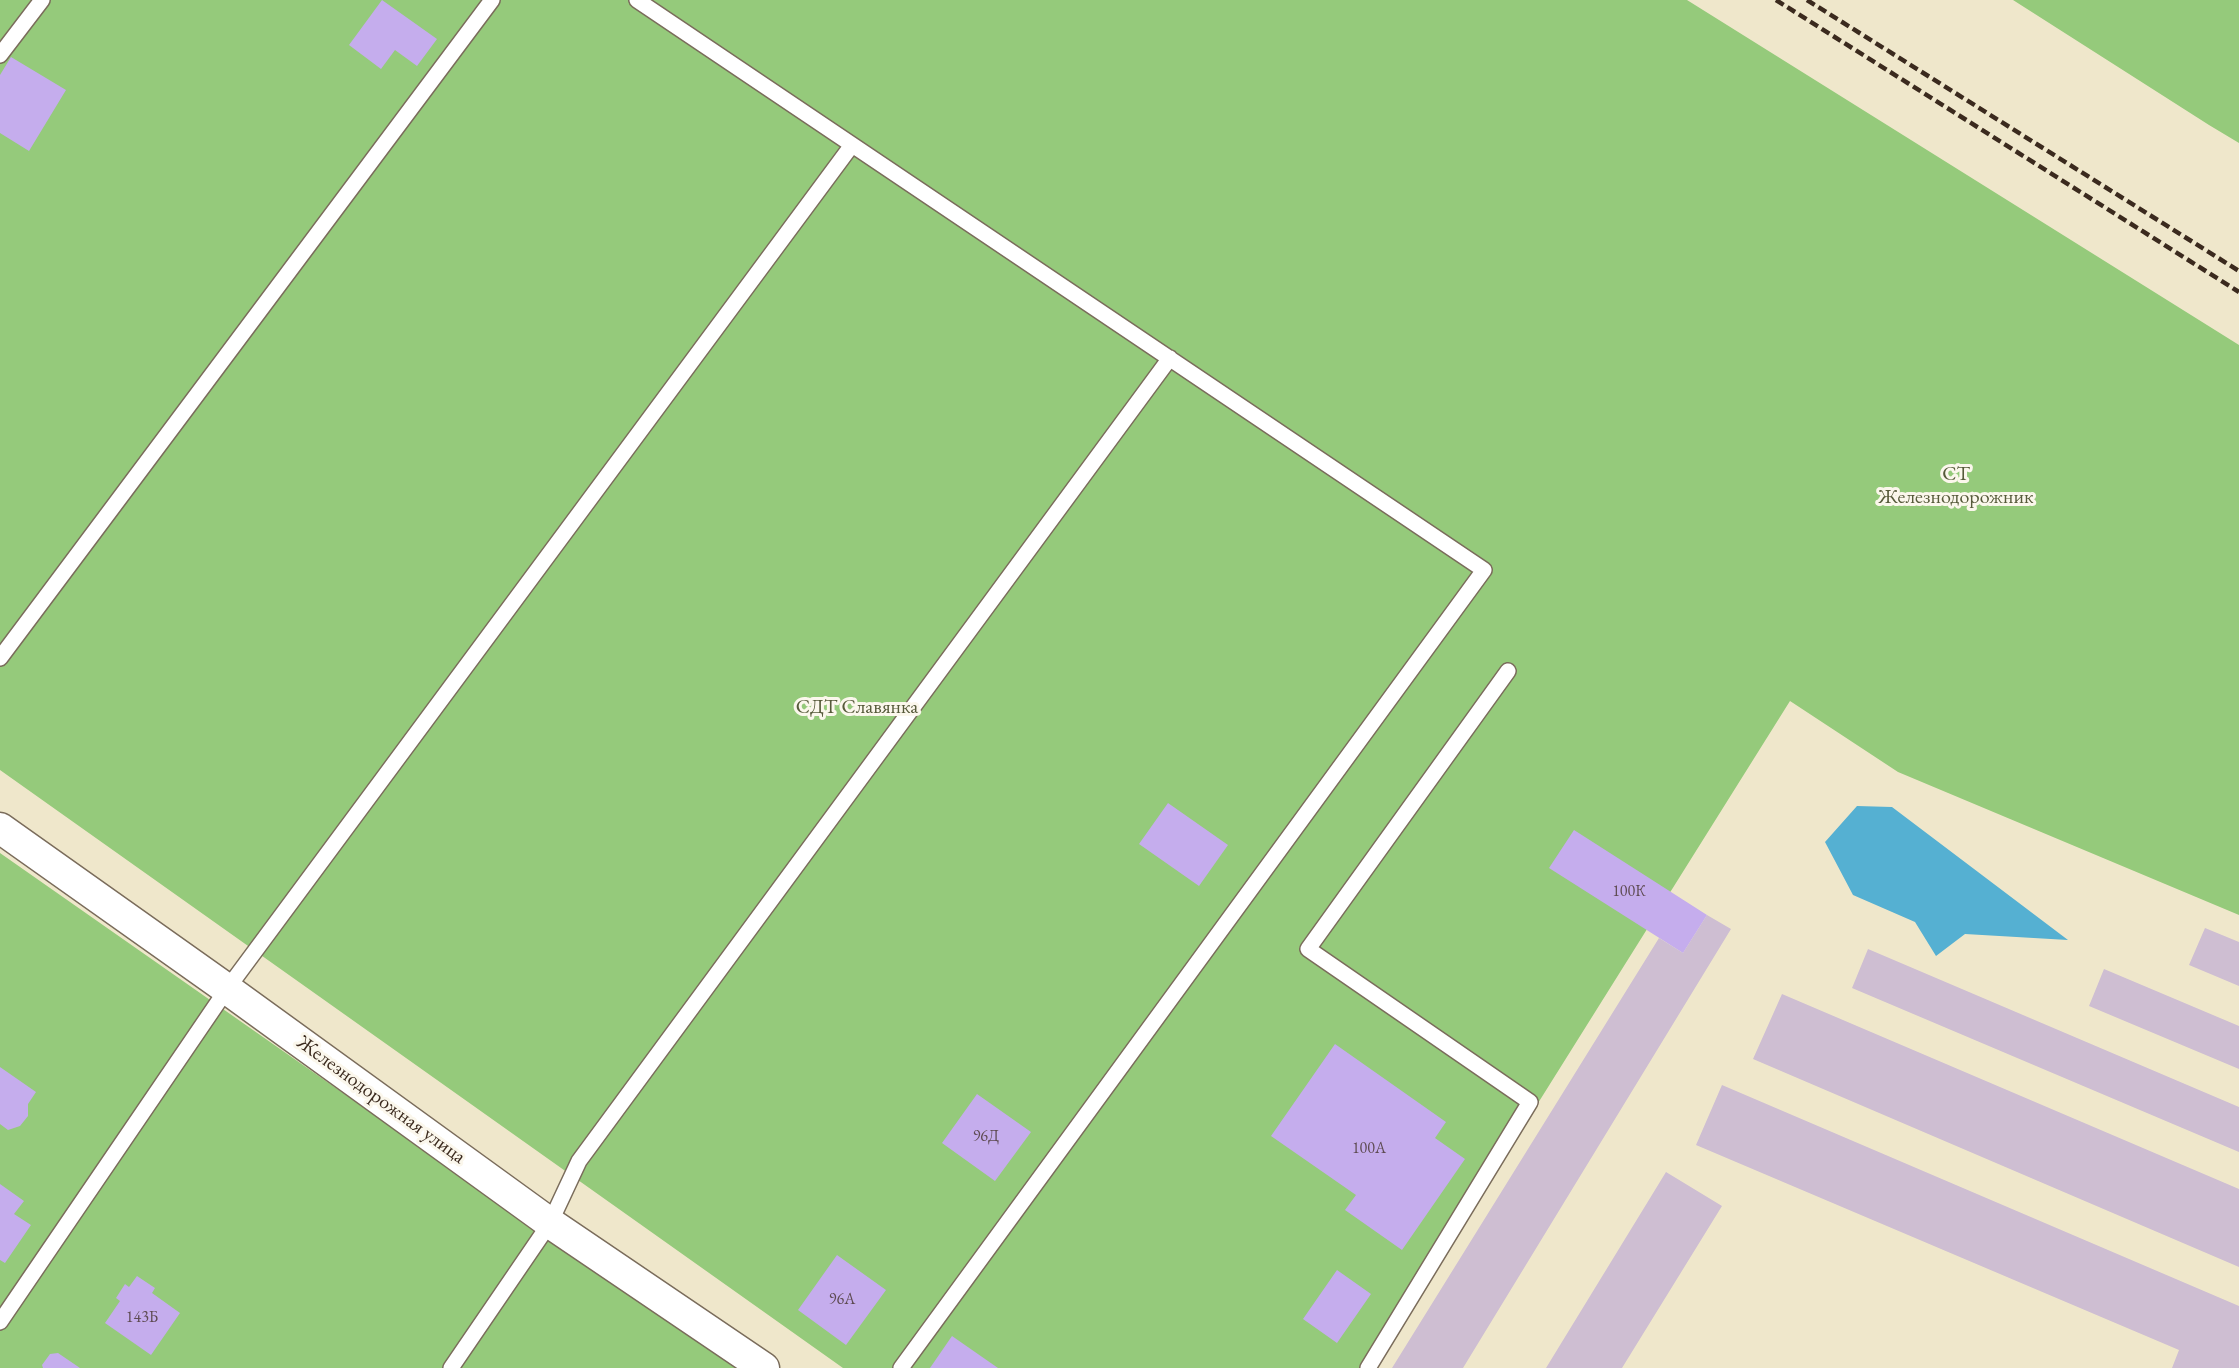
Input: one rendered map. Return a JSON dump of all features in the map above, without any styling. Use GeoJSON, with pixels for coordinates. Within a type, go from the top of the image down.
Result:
{"type":"FeatureCollection","features":[{"type":"Feature","properties":{"kind":"street","name":"Железнодорожная улица"},"geometry":{"type":"LineString","coordinates":[[0,828],[550,1223],[764,1368]]}},
{"type":"Feature","properties":{"kind":"lane"},"geometry":{"type":"LineString","coordinates":[[0,55],[42,0]]}},
{"type":"Feature","properties":{"kind":"lane"},"geometry":{"type":"LineString","coordinates":[[0,658],[492,0]]}},
{"type":"Feature","properties":{"kind":"lane"},"geometry":{"type":"LineString","coordinates":[[637,0],[1484,570],[901,1368]]}},
{"type":"Feature","properties":{"kind":"lane"},"geometry":{"type":"LineString","coordinates":[[0,1322],[227,989],[852,145]]}},
{"type":"Feature","properties":{"kind":"lane"},"geometry":{"type":"LineString","coordinates":[[451,1368],[550,1223],[579,1161],[1170,358]]}},
{"type":"Feature","properties":{"kind":"lane"},"geometry":{"type":"LineString","coordinates":[[1368,1368],[1530,1102],[1308,949],[1508,671]]}},
{"type":"Feature","properties":{"kind":"shaded area"},"geometry":{"type":"Polygon","coordinates":[[[1707,915],[1731,929],[1463,1368],[1392,1368],[1659,938],[1683,953],[1707,915]]]}},
{"type":"Feature","properties":{"kind":"shaded area"},"geometry":{"type":"Polygon","coordinates":[[[2205,928],[2239,942],[2239,986],[2189,965],[2205,928]]]}},
{"type":"Feature","properties":{"kind":"shaded area"},"geometry":{"type":"Polygon","coordinates":[[[1868,949],[2239,1107],[2239,1152],[1852,988],[1868,949]]]}},
{"type":"Feature","properties":{"kind":"shaded area"},"geometry":{"type":"Polygon","coordinates":[[[2104,969],[2239,1026],[2239,1069],[2089,1006],[2104,969]]]}},
{"type":"Feature","properties":{"kind":"shaded area"},"geometry":{"type":"Polygon","coordinates":[[[1782,994],[2239,1189],[2239,1267],[1753,1059],[1782,994]]]}},
{"type":"Feature","properties":{"kind":"shaded area"},"geometry":{"type":"Polygon","coordinates":[[[1722,1085],[2239,1306],[2239,1368],[2172,1368],[2179,1350],[1696,1145],[1722,1085]]]}},
{"type":"Feature","properties":{"kind":"shaded area"},"geometry":{"type":"Polygon","coordinates":[[[1666,1172],[1722,1206],[1622,1368],[1546,1368],[1666,1172]]]}},
{"type":"Feature","properties":{"kind":"green space","name":"СДТ Славянка"},"geometry":{"type":"Polygon","coordinates":[[[0,0],[1687,0],[2239,345],[2239,915],[1898,772],[1790,701],[1372,1368],[843,1368],[0,770],[0,0]]]}},
{"type":"Feature","properties":{"kind":"green space"},"geometry":{"type":"Polygon","coordinates":[[[2013,0],[2239,0],[2239,143],[2209,125],[2013,0]]]}},
{"type":"Feature","properties":{"kind":"green space"},"geometry":{"type":"Polygon","coordinates":[[[0,853],[736,1368],[0,1368],[0,853]]]}},
{"type":"Feature","properties":{"kind":"water"},"geometry":{"type":"Polygon","coordinates":[[[1857,806],[1892,807],[2068,940],[1965,934],[1936,956],[1915,922],[1853,895],[1825,842],[1857,806]]]}},
{"type":"Feature","properties":{"kind":"building"},"geometry":{"type":"Polygon","coordinates":[[[382,0],[437,39],[417,66],[395,50],[381,69],[349,45],[382,0]]]}},
{"type":"Feature","properties":{"kind":"building"},"geometry":{"type":"Polygon","coordinates":[[[11,57],[66,90],[29,151],[0,133],[0,75],[11,57]]]}},
{"type":"Feature","properties":{"kind":"building"},"geometry":{"type":"Polygon","coordinates":[[[1168,803],[1228,845],[1199,886],[1139,844],[1168,803]]]}},
{"type":"Feature","properties":{"kind":"building"},"geometry":{"type":"Polygon","coordinates":[[[1574,830],[1707,915],[1683,953],[1549,868],[1574,830]]]}},
{"type":"Feature","properties":{"kind":"building"},"geometry":{"type":"Polygon","coordinates":[[[1335,1044],[1446,1122],[1435,1138],[1465,1159],[1402,1250],[1345,1210],[1356,1195],[1271,1136],[1335,1044]]]}},
{"type":"Feature","properties":{"kind":"building"},"geometry":{"type":"Polygon","coordinates":[[[0,1067],[36,1092],[28,1104],[28,1116],[20,1126],[8,1130],[0,1124],[0,1067]]]}},
{"type":"Feature","properties":{"kind":"building"},"geometry":{"type":"Polygon","coordinates":[[[977,1094],[1031,1132],[995,1181],[942,1143],[977,1094]]]}},
{"type":"Feature","properties":{"kind":"building"},"geometry":{"type":"Polygon","coordinates":[[[0,1184],[24,1201],[14,1214],[31,1225],[5,1263],[0,1260],[0,1184]]]}},
{"type":"Feature","properties":{"kind":"building"},"geometry":{"type":"Polygon","coordinates":[[[837,1255],[886,1290],[846,1345],[798,1310],[837,1255]]]}},
{"type":"Feature","properties":{"kind":"building"},"geometry":{"type":"Polygon","coordinates":[[[1337,1270],[1371,1294],[1337,1343],[1303,1319],[1337,1270]]]}},
{"type":"Feature","properties":{"kind":"building"},"geometry":{"type":"Polygon","coordinates":[[[137,1276],[155,1288],[152,1293],[180,1313],[151,1355],[105,1323],[120,1301],[116,1298],[125,1284],[129,1287],[137,1276]]]}},
{"type":"Feature","properties":{"kind":"building"},"geometry":{"type":"Polygon","coordinates":[[[952,1336],[998,1368],[930,1368],[952,1336]]]}},
{"type":"Feature","properties":{"kind":"building"},"geometry":{"type":"Polygon","coordinates":[[[58,1353],[80,1368],[43,1368],[42,1365],[50,1354],[58,1353]]]}},
{"type":"Feature","properties":{"kind":"railway"},"geometry":{"type":"LineString","coordinates":[[1776,0],[2239,292]]}},
{"type":"Feature","properties":{"kind":"railway"},"geometry":{"type":"LineString","coordinates":[[1807,0],[2239,271]]}},
{"type":"Feature","properties":{"kind":"park label","name":"СТ Железнодорожник"},"geometry":{"type":"Point","coordinates":[1956,486]}}]}
